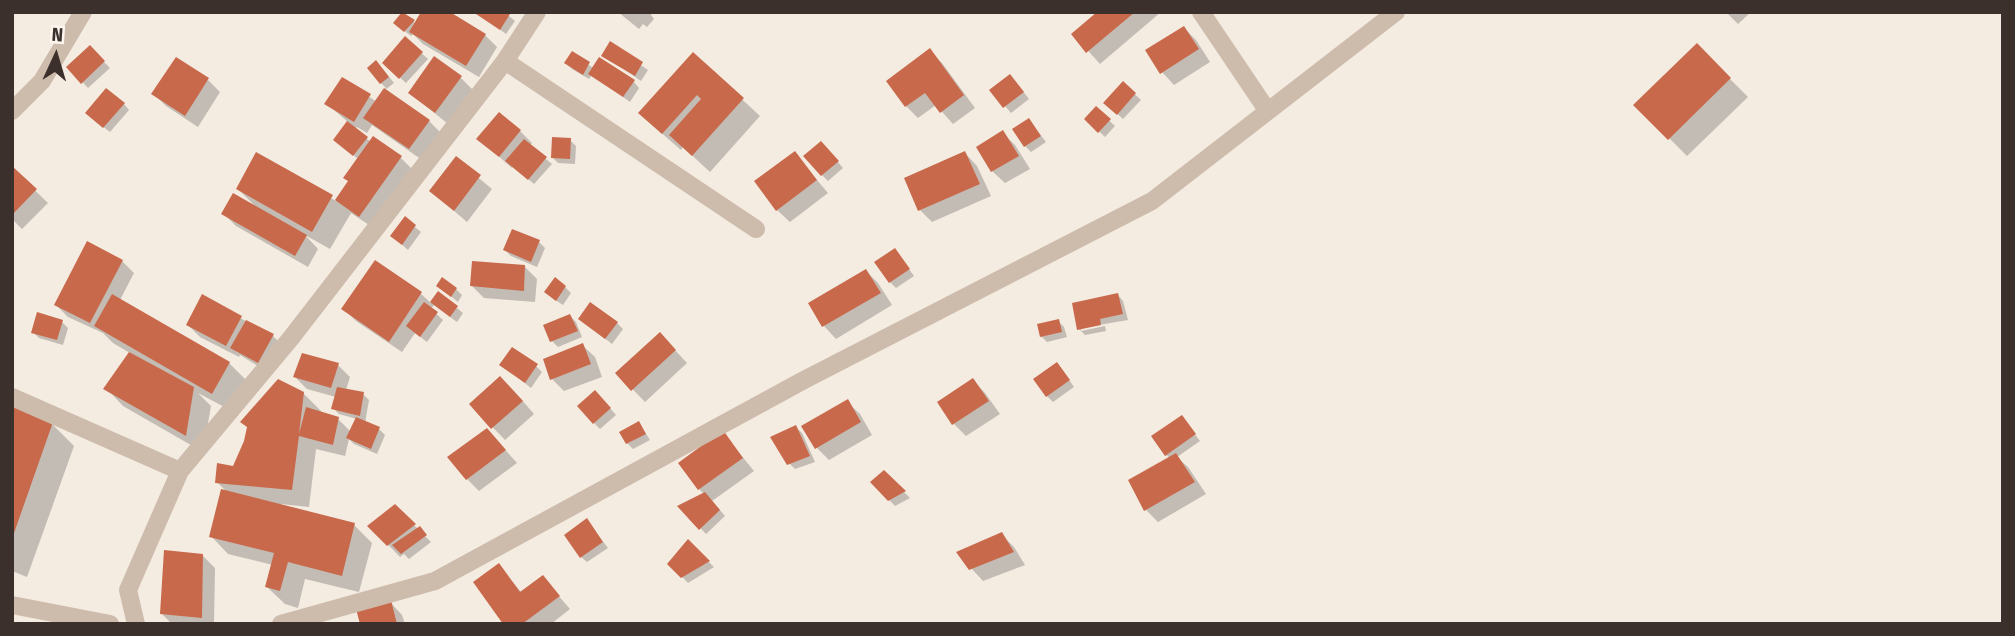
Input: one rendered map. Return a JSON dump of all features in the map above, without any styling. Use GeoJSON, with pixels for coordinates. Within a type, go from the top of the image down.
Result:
{"type":"FeatureCollection","features":[{"type":"Feature","properties":{"kind":"street"},"geometry":{"type":"LineString","coordinates":[[12,111],[42,81],[83,12]]}},
{"type":"Feature","properties":{"kind":"street"},"geometry":{"type":"LineString","coordinates":[[136,624],[128,590],[180,471],[291,338],[505,61],[537,12]]}},
{"type":"Feature","properties":{"kind":"street"},"geometry":{"type":"LineString","coordinates":[[1201,12],[1267,110]]}},
{"type":"Feature","properties":{"kind":"street"},"geometry":{"type":"LineString","coordinates":[[281,624],[435,581],[804,380],[1152,201],[1396,12]]}},
{"type":"Feature","properties":{"kind":"street"},"geometry":{"type":"LineString","coordinates":[[505,61],[756,229]]}},
{"type":"Feature","properties":{"kind":"street"},"geometry":{"type":"LineString","coordinates":[[12,397],[180,471]]}},
{"type":"Feature","properties":{"kind":"street"},"geometry":{"type":"LineString","coordinates":[[12,605],[110,624]]}},
{"type":"Feature","properties":{"kind":"building"},"geometry":{"type":"Polygon","coordinates":[[[402,12],[415,20],[404,32],[393,23],[402,12]]]}},
{"type":"Feature","properties":{"kind":"building"},"geometry":{"type":"Polygon","coordinates":[[[421,12],[450,12],[486,34],[466,66],[409,32],[421,12]]]}},
{"type":"Feature","properties":{"kind":"building"},"geometry":{"type":"Polygon","coordinates":[[[1097,12],[1135,12],[1086,53],[1071,34],[1097,12]]]}},
{"type":"Feature","properties":{"kind":"building"},"geometry":{"type":"Polygon","coordinates":[[[476,14],[510,14],[500,30],[476,14]]]}},
{"type":"Feature","properties":{"kind":"building"},"geometry":{"type":"Polygon","coordinates":[[[1184,26],[1199,49],[1160,74],[1145,50],[1184,26]]]}},
{"type":"Feature","properties":{"kind":"building"},"geometry":{"type":"Polygon","coordinates":[[[405,36],[423,52],[399,79],[382,63],[405,36]]]}},
{"type":"Feature","properties":{"kind":"building"},"geometry":{"type":"Polygon","coordinates":[[[610,41],[643,62],[635,76],[601,56],[610,41]]]}},
{"type":"Feature","properties":{"kind":"building"},"geometry":{"type":"Polygon","coordinates":[[[1697,43],[1731,78],[1668,140],[1633,105],[1697,43]]]}},
{"type":"Feature","properties":{"kind":"building"},"geometry":{"type":"Polygon","coordinates":[[[90,45],[105,61],[81,84],[66,67],[90,45]]]}},
{"type":"Feature","properties":{"kind":"building"},"geometry":{"type":"Polygon","coordinates":[[[930,48],[964,95],[940,113],[925,93],[905,107],[886,81],[930,48]]]}},
{"type":"Feature","properties":{"kind":"building"},"geometry":{"type":"Polygon","coordinates":[[[572,51],[590,62],[583,75],[564,63],[572,51]]]}},
{"type":"Feature","properties":{"kind":"building"},"geometry":{"type":"Polygon","coordinates":[[[693,52],[744,98],[692,156],[669,135],[701,99],[697,95],[662,134],[638,113],[693,52]]]}},
{"type":"Feature","properties":{"kind":"building"},"geometry":{"type":"Polygon","coordinates":[[[434,56],[462,76],[435,113],[408,93],[434,56]]]}},
{"type":"Feature","properties":{"kind":"building"},"geometry":{"type":"Polygon","coordinates":[[[176,57],[209,78],[185,116],[151,94],[176,57]]]}},
{"type":"Feature","properties":{"kind":"building"},"geometry":{"type":"Polygon","coordinates":[[[599,57],[635,80],[623,97],[588,74],[599,57]]]}},
{"type":"Feature","properties":{"kind":"building"},"geometry":{"type":"Polygon","coordinates":[[[376,60],[389,77],[380,84],[367,68],[376,60]]]}},
{"type":"Feature","properties":{"kind":"building"},"geometry":{"type":"Polygon","coordinates":[[[1010,74],[1024,92],[1003,108],[989,90],[1010,74]]]}},
{"type":"Feature","properties":{"kind":"building"},"geometry":{"type":"Polygon","coordinates":[[[342,77],[371,94],[354,122],[324,104],[342,77]]]}},
{"type":"Feature","properties":{"kind":"building"},"geometry":{"type":"Polygon","coordinates":[[[1123,81],[1136,93],[1117,115],[1103,103],[1123,81]]]}},
{"type":"Feature","properties":{"kind":"building"},"geometry":{"type":"Polygon","coordinates":[[[106,88],[125,103],[103,128],[85,113],[106,88]]]}},
{"type":"Feature","properties":{"kind":"building"},"geometry":{"type":"Polygon","coordinates":[[[384,88],[430,120],[409,149],[363,118],[384,88]]]}},
{"type":"Feature","properties":{"kind":"building"},"geometry":{"type":"Polygon","coordinates":[[[1096,106],[1111,119],[1098,133],[1084,119],[1096,106]]]}},
{"type":"Feature","properties":{"kind":"building"},"geometry":{"type":"Polygon","coordinates":[[[499,112],[521,130],[499,157],[476,139],[499,112]]]}},
{"type":"Feature","properties":{"kind":"building"},"geometry":{"type":"Polygon","coordinates":[[[1029,118],[1041,136],[1024,147],[1012,129],[1029,118]]]}},
{"type":"Feature","properties":{"kind":"building"},"geometry":{"type":"Polygon","coordinates":[[[347,121],[368,137],[353,156],[333,140],[347,121]]]}},
{"type":"Feature","properties":{"kind":"building"},"geometry":{"type":"Polygon","coordinates":[[[1003,130],[1019,156],[991,172],[976,147],[1003,130]]]}},
{"type":"Feature","properties":{"kind":"building"},"geometry":{"type":"Polygon","coordinates":[[[373,136],[402,156],[359,217],[335,200],[348,181],[343,178],[373,136]]]}},
{"type":"Feature","properties":{"kind":"building"},"geometry":{"type":"Polygon","coordinates":[[[552,137],[571,138],[570,159],[551,158],[552,137]]]}},
{"type":"Feature","properties":{"kind":"building"},"geometry":{"type":"Polygon","coordinates":[[[524,139],[547,157],[528,180],[505,161],[524,139]]]}},
{"type":"Feature","properties":{"kind":"building"},"geometry":{"type":"Polygon","coordinates":[[[821,141],[839,161],[821,176],[803,156],[821,141]]]}},
{"type":"Feature","properties":{"kind":"building"},"geometry":{"type":"Polygon","coordinates":[[[795,151],[817,180],[776,211],[754,181],[795,151]]]}},
{"type":"Feature","properties":{"kind":"building"},"geometry":{"type":"Polygon","coordinates":[[[965,151],[980,184],[918,211],[904,178],[965,151]]]}},
{"type":"Feature","properties":{"kind":"building"},"geometry":{"type":"Polygon","coordinates":[[[256,152],[333,195],[312,232],[236,189],[256,152]]]}},
{"type":"Feature","properties":{"kind":"building"},"geometry":{"type":"Polygon","coordinates":[[[456,156],[481,175],[454,211],[429,191],[456,156]]]}},
{"type":"Feature","properties":{"kind":"building"},"geometry":{"type":"Polygon","coordinates":[[[12,166],[37,189],[12,215],[12,166]]]}},
{"type":"Feature","properties":{"kind":"building"},"geometry":{"type":"Polygon","coordinates":[[[233,193],[307,235],[295,256],[221,214],[233,193]]]}},
{"type":"Feature","properties":{"kind":"building"},"geometry":{"type":"Polygon","coordinates":[[[405,216],[416,225],[402,245],[390,236],[405,216]]]}},
{"type":"Feature","properties":{"kind":"building"},"geometry":{"type":"Polygon","coordinates":[[[512,229],[540,240],[531,262],[503,250],[512,229]]]}},
{"type":"Feature","properties":{"kind":"building"},"geometry":{"type":"Polygon","coordinates":[[[87,241],[123,260],[90,323],[54,305],[87,241]]]}},
{"type":"Feature","properties":{"kind":"building"},"geometry":{"type":"Polygon","coordinates":[[[895,248],[910,269],[889,283],[874,262],[895,248]]]}},
{"type":"Feature","properties":{"kind":"building"},"geometry":{"type":"Polygon","coordinates":[[[375,260],[422,292],[389,342],[341,309],[375,260]]]}},
{"type":"Feature","properties":{"kind":"building"},"geometry":{"type":"Polygon","coordinates":[[[472,261],[525,265],[524,291],[470,286],[472,261]]]}},
{"type":"Feature","properties":{"kind":"building"},"geometry":{"type":"Polygon","coordinates":[[[866,269],[881,293],[822,327],[808,303],[866,269]]]}},
{"type":"Feature","properties":{"kind":"building"},"geometry":{"type":"Polygon","coordinates":[[[442,277],[457,288],[451,297],[436,286],[442,277]]]}},
{"type":"Feature","properties":{"kind":"building"},"geometry":{"type":"Polygon","coordinates":[[[555,277],[566,286],[556,301],[544,292],[555,277]]]}},
{"type":"Feature","properties":{"kind":"building"},"geometry":{"type":"Polygon","coordinates":[[[438,291],[458,306],[450,317],[430,302],[438,291]]]}},
{"type":"Feature","properties":{"kind":"building"},"geometry":{"type":"Polygon","coordinates":[[[1118,293],[1123,314],[1100,319],[1101,325],[1077,330],[1072,303],[1118,293]]]}},
{"type":"Feature","properties":{"kind":"building"},"geometry":{"type":"Polygon","coordinates":[[[112,294],[230,362],[212,394],[94,326],[112,294]]]}},
{"type":"Feature","properties":{"kind":"building"},"geometry":{"type":"Polygon","coordinates":[[[202,294],[242,316],[226,346],[186,325],[202,294]]]}},
{"type":"Feature","properties":{"kind":"building"},"geometry":{"type":"Polygon","coordinates":[[[424,302],[438,312],[420,337],[406,326],[424,302]]]}},
{"type":"Feature","properties":{"kind":"building"},"geometry":{"type":"Polygon","coordinates":[[[590,302],[618,322],[605,339],[578,319],[590,302]]]}},
{"type":"Feature","properties":{"kind":"building"},"geometry":{"type":"Polygon","coordinates":[[[37,312],[63,320],[57,340],[31,333],[37,312]]]}},
{"type":"Feature","properties":{"kind":"building"},"geometry":{"type":"Polygon","coordinates":[[[570,314],[578,331],[550,342],[543,325],[570,314]]]}},
{"type":"Feature","properties":{"kind":"building"},"geometry":{"type":"Polygon","coordinates":[[[1059,319],[1062,332],[1040,337],[1037,324],[1059,319]]]}},
{"type":"Feature","properties":{"kind":"building"},"geometry":{"type":"Polygon","coordinates":[[[246,320],[274,334],[258,363],[230,348],[246,320]]]}},
{"type":"Feature","properties":{"kind":"building"},"geometry":{"type":"Polygon","coordinates":[[[660,332],[676,350],[631,391],[615,373],[660,332]]]}},
{"type":"Feature","properties":{"kind":"building"},"geometry":{"type":"Polygon","coordinates":[[[583,343],[591,364],[550,380],[543,359],[583,343]]]}},
{"type":"Feature","properties":{"kind":"building"},"geometry":{"type":"Polygon","coordinates":[[[512,347],[538,364],[525,383],[499,365],[512,347]]]}},
{"type":"Feature","properties":{"kind":"building"},"geometry":{"type":"Polygon","coordinates":[[[129,352],[194,387],[186,436],[103,389],[129,352]]]}},
{"type":"Feature","properties":{"kind":"building"},"geometry":{"type":"Polygon","coordinates":[[[302,353],[339,363],[331,388],[293,377],[302,353]]]}},
{"type":"Feature","properties":{"kind":"building"},"geometry":{"type":"Polygon","coordinates":[[[1057,362],[1070,380],[1046,397],[1033,379],[1057,362]]]}},
{"type":"Feature","properties":{"kind":"building"},"geometry":{"type":"Polygon","coordinates":[[[500,376],[523,401],[491,429],[469,404],[500,376]]]}},
{"type":"Feature","properties":{"kind":"building"},"geometry":{"type":"Polygon","coordinates":[[[973,378],[989,401],[952,425],[937,402],[973,378]]]}},
{"type":"Feature","properties":{"kind":"building"},"geometry":{"type":"Polygon","coordinates":[[[278,379],[304,392],[299,434],[306,407],[339,417],[333,445],[299,436],[292,490],[215,483],[217,463],[233,466],[244,441],[247,427],[240,422],[278,379]]]}},
{"type":"Feature","properties":{"kind":"building"},"geometry":{"type":"Polygon","coordinates":[[[337,387],[364,392],[360,416],[331,409],[337,387]]]}},
{"type":"Feature","properties":{"kind":"building"},"geometry":{"type":"Polygon","coordinates":[[[595,390],[611,408],[593,424],[577,406],[595,390]]]}},
{"type":"Feature","properties":{"kind":"building"},"geometry":{"type":"Polygon","coordinates":[[[848,399],[861,422],[815,449],[801,426],[848,399]]]}},
{"type":"Feature","properties":{"kind":"building"},"geometry":{"type":"Polygon","coordinates":[[[12,405],[53,422],[13,536],[12,536],[12,405]]]}},
{"type":"Feature","properties":{"kind":"building"},"geometry":{"type":"Polygon","coordinates":[[[1182,415],[1196,434],[1165,456],[1151,436],[1182,415]]]}},
{"type":"Feature","properties":{"kind":"building"},"geometry":{"type":"Polygon","coordinates":[[[356,417],[380,427],[371,449],[346,438],[356,417]]]}},
{"type":"Feature","properties":{"kind":"building"},"geometry":{"type":"Polygon","coordinates":[[[639,421],[646,434],[626,444],[619,432],[639,421]]]}},
{"type":"Feature","properties":{"kind":"building"},"geometry":{"type":"Polygon","coordinates":[[[796,425],[810,456],[787,465],[770,437],[796,425]]]}},
{"type":"Feature","properties":{"kind":"building"},"geometry":{"type":"Polygon","coordinates":[[[487,428],[506,450],[466,480],[447,457],[487,428]]]}},
{"type":"Feature","properties":{"kind":"building"},"geometry":{"type":"Polygon","coordinates":[[[723,430],[743,458],[698,490],[678,463],[723,430]]]}},
{"type":"Feature","properties":{"kind":"building"},"geometry":{"type":"Polygon","coordinates":[[[1176,453],[1195,482],[1144,511],[1128,480],[1176,453]]]}},
{"type":"Feature","properties":{"kind":"building"},"geometry":{"type":"Polygon","coordinates":[[[884,470],[906,491],[888,501],[870,482],[884,470]]]}},
{"type":"Feature","properties":{"kind":"building"},"geometry":{"type":"Polygon","coordinates":[[[221,489],[355,523],[342,576],[288,562],[280,591],[265,587],[274,553],[209,537],[221,489]]]}},
{"type":"Feature","properties":{"kind":"building"},"geometry":{"type":"Polygon","coordinates":[[[705,492],[720,510],[699,530],[677,506],[705,492]]]}},
{"type":"Feature","properties":{"kind":"building"},"geometry":{"type":"Polygon","coordinates":[[[395,504],[416,524],[387,546],[367,526],[395,504]]]}},
{"type":"Feature","properties":{"kind":"building"},"geometry":{"type":"Polygon","coordinates":[[[587,518],[603,542],[580,558],[564,535],[587,518]]]}},
{"type":"Feature","properties":{"kind":"building"},"geometry":{"type":"Polygon","coordinates":[[[420,526],[427,535],[401,554],[392,545],[420,526]]]}},
{"type":"Feature","properties":{"kind":"building"},"geometry":{"type":"Polygon","coordinates":[[[1002,532],[1014,552],[969,570],[956,552],[1002,532]]]}},
{"type":"Feature","properties":{"kind":"building"},"geometry":{"type":"Polygon","coordinates":[[[688,539],[710,561],[681,578],[667,564],[688,539]]]}},
{"type":"Feature","properties":{"kind":"building"},"geometry":{"type":"Polygon","coordinates":[[[164,550],[203,554],[202,618],[160,614],[164,550]]]}},
{"type":"Feature","properties":{"kind":"building"},"geometry":{"type":"Polygon","coordinates":[[[499,563],[520,592],[543,575],[560,596],[522,624],[503,624],[473,582],[499,563]]]}},
{"type":"Feature","properties":{"kind":"building"},"geometry":{"type":"Polygon","coordinates":[[[391,600],[397,624],[360,624],[356,609],[391,600]]]}}]}
